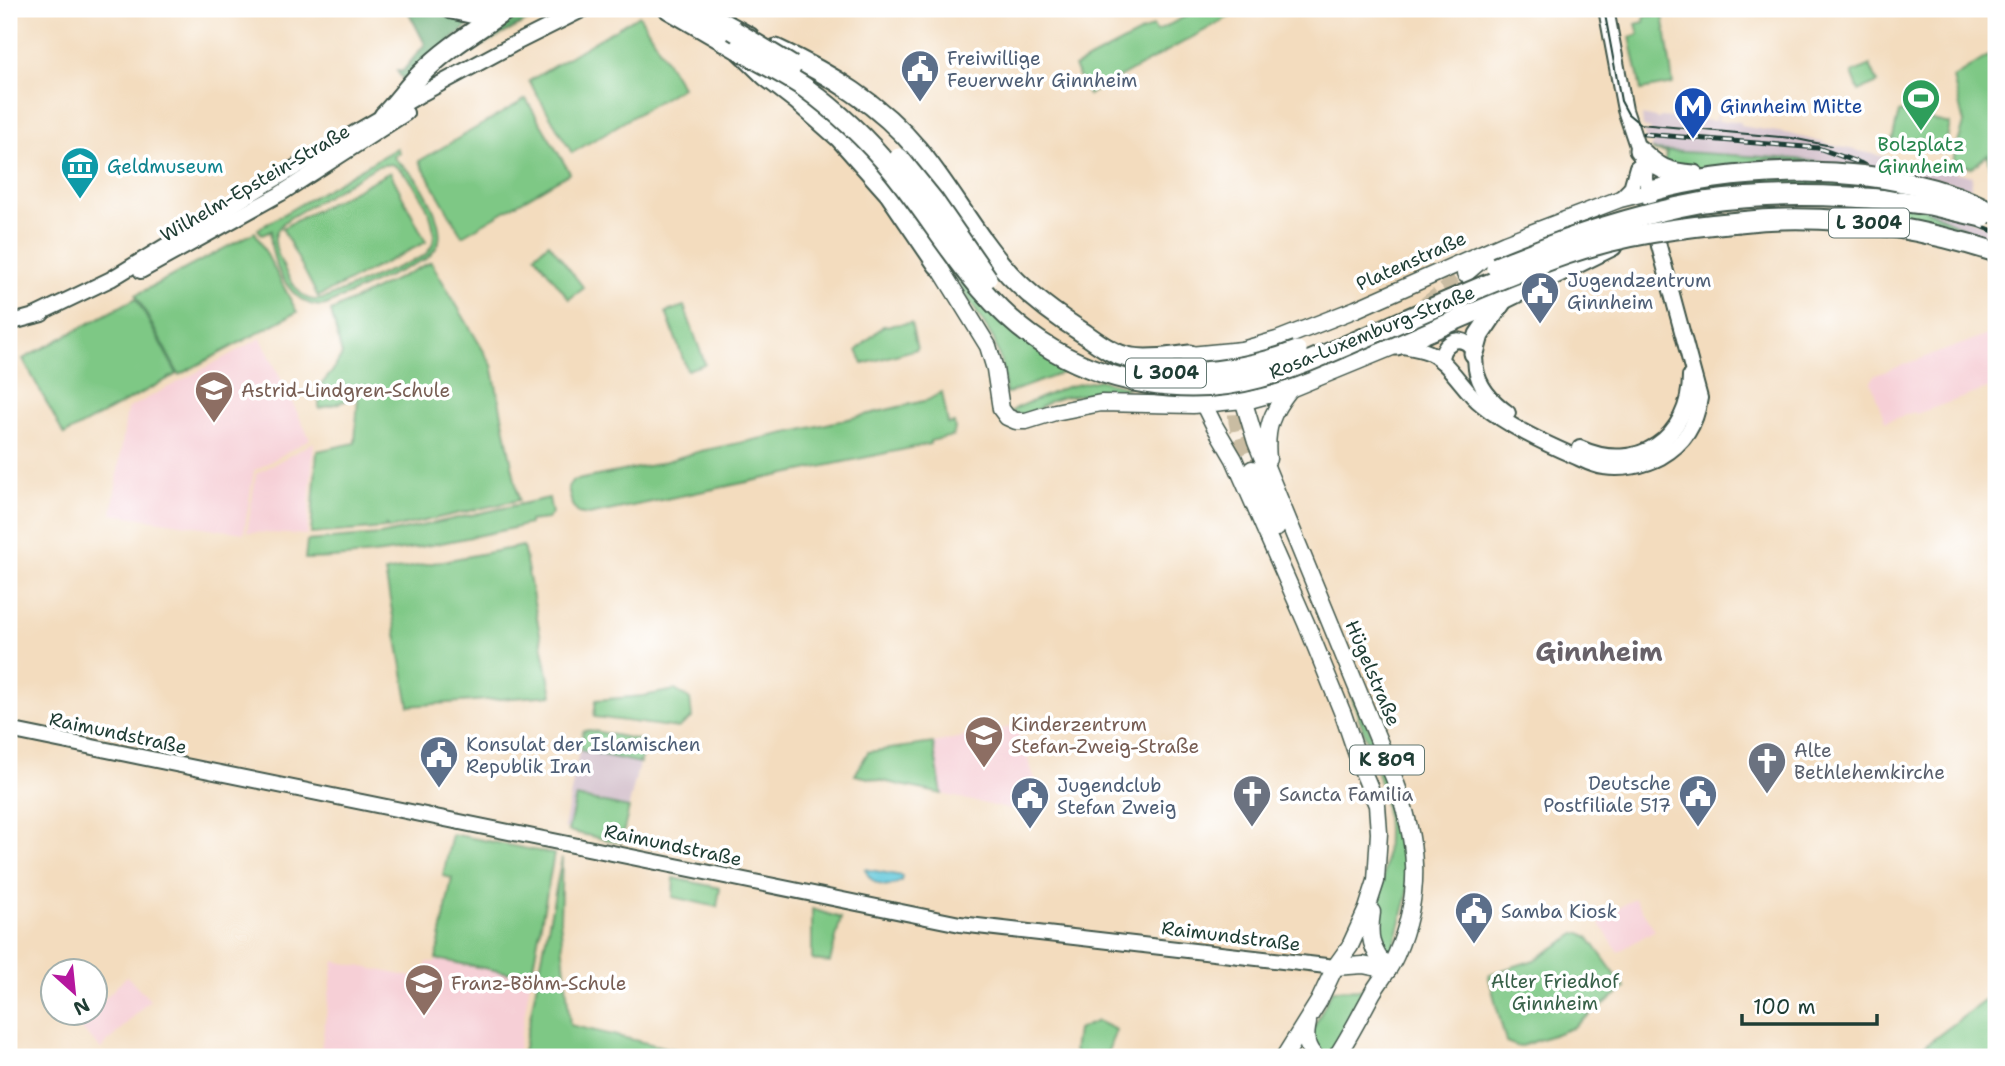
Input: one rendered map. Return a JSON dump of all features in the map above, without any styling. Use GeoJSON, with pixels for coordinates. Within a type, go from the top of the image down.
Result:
{"type":"FeatureCollection","features":[{"type":"Feature","properties":{"kind":"highway"},"geometry":{"type":"LineString","coordinates":[[453,9],[485,15],[506,9]]}},
{"type":"Feature","properties":{"kind":"highway"},"geometry":{"type":"LineString","coordinates":[[384,116],[419,75],[466,36],[506,9]]}},
{"type":"Feature","properties":{"kind":"highway","name":"Rosa-Luxemburg-Straße"},"geometry":{"type":"LineString","coordinates":[[669,9],[802,86],[862,135],[892,170],[979,288],[1022,330],[1065,357],[1097,371],[1136,382],[1201,387],[1256,379],[1299,365],[1569,253],[1628,238],[1713,224],[1771,218],[1846,220],[1941,236],[1996,252]]}},
{"type":"Feature","properties":{"kind":"highway","name":"Rosa-Luxemburg-Straße"},"geometry":{"type":"LineString","coordinates":[[698,9],[811,77],[872,127],[933,200],[983,274],[1032,322],[1087,355],[1133,369],[1158,373],[1221,372],[1270,361],[1545,246],[1609,224],[1681,206],[1752,196],[1850,196],[1930,205],[1996,221]]}},
{"type":"Feature","properties":{"kind":"highway"},"geometry":{"type":"LineString","coordinates":[[733,30],[813,66],[849,88],[883,115],[917,149],[1010,275],[1040,303],[1132,362],[1207,356]]}},
{"type":"Feature","properties":{"kind":"highway"},"geometry":{"type":"LineString","coordinates":[[738,49],[853,152],[884,186],[938,265]]}},
{"type":"Feature","properties":{"kind":"highway"},"geometry":{"type":"LineString","coordinates":[[1638,158],[1664,170],[1712,177]]}},
{"type":"Feature","properties":{"kind":"highway"},"geometry":{"type":"LineString","coordinates":[[1648,195],[1712,177],[1758,172],[1815,172],[1894,180],[1952,195],[1996,214]]}},
{"type":"Feature","properties":{"kind":"highway"},"geometry":{"type":"LineString","coordinates":[[1397,345],[1502,300],[1628,238]]}},
{"type":"Feature","properties":{"kind":"highway"},"geometry":{"type":"LineString","coordinates":[[1474,353],[1479,335],[1502,300]]}},
{"type":"Feature","properties":{"kind":"main road","name":"Wilhelm-Epstein-Straße"},"geometry":{"type":"LineString","coordinates":[[34,316],[111,279],[384,116],[482,61],[584,9]]}},
{"type":"Feature","properties":{"kind":"main road"},"geometry":{"type":"LineString","coordinates":[[1101,403],[1204,405],[1243,401],[1290,390],[1397,345],[1429,353],[1441,361],[1469,392],[1496,415],[1539,440],[1593,464],[1630,467],[1656,459],[1674,447],[1693,428],[1700,398],[1659,246],[1643,164],[1638,158],[1622,96],[1606,9]]}},
{"type":"Feature","properties":{"kind":"main road","name":"Wilhelm-Epstein-Straße"},"geometry":{"type":"LineString","coordinates":[[9,323],[70,305],[118,284],[270,199],[423,103],[482,61]]}},
{"type":"Feature","properties":{"kind":"main road"},"geometry":{"type":"LineString","coordinates":[[1620,200],[1631,188],[1638,158]]}},
{"type":"Feature","properties":{"kind":"main road","name":"Platenstraße"},"geometry":{"type":"LineString","coordinates":[[1207,356],[1277,340],[1333,319],[1505,243],[1620,200],[1648,195]]}},
{"type":"Feature","properties":{"kind":"main road","name":"K 809"},"geometry":{"type":"LineString","coordinates":[[1465,274],[1505,243]]}},
{"type":"Feature","properties":{"kind":"main road"},"geometry":{"type":"LineString","coordinates":[[938,265],[988,346],[995,369],[1001,408],[1007,417],[1021,422],[1101,403],[1129,393],[1135,382],[1132,362]]}},
{"type":"Feature","properties":{"kind":"main road"},"geometry":{"type":"LineString","coordinates":[[1441,361],[1445,346],[1455,340],[1468,344],[1474,353],[1483,388],[1496,404],[1522,421],[1591,454],[1613,458],[1649,450],[1674,430],[1686,406],[1690,387],[1689,361]]}},
{"type":"Feature","properties":{"kind":"main road","name":"K 809"},"geometry":{"type":"LineString","coordinates":[[1207,356],[1210,365],[1200,378],[1199,395],[1234,459],[1287,578],[1377,805]]}},
{"type":"Feature","properties":{"kind":"main road","name":"Hügelstraße"},"geometry":{"type":"LineString","coordinates":[[1207,356],[1231,365],[1234,369],[1270,475],[1394,778],[1409,821],[1415,860],[1413,894],[1406,927],[1388,970],[1336,1057]]}},
{"type":"Feature","properties":{"kind":"main road","name":"K 809"},"geometry":{"type":"LineString","coordinates":[[1270,475],[1267,452],[1269,425],[1275,409],[1290,390]]}},
{"type":"Feature","properties":{"kind":"main road"},"geometry":{"type":"LineString","coordinates":[[1155,405],[1214,425]]}},
{"type":"Feature","properties":{"kind":"main road","name":"K 809"},"geometry":{"type":"LineString","coordinates":[[1252,469],[1348,700],[1370,766],[1377,805],[1379,849],[1375,886],[1353,939],[1335,967],[1310,1017],[1284,1057]]}},
{"type":"Feature","properties":{"kind":"main road","name":"Raimundstraße"},"geometry":{"type":"LineString","coordinates":[[9,730],[960,924],[1335,967]]}},
{"type":"Feature","properties":{"kind":"main road"},"geometry":{"type":"LineString","coordinates":[[1375,886],[1370,940],[1388,970]]}},
{"type":"Feature","properties":{"kind":"main road"},"geometry":{"type":"LineString","coordinates":[[1335,967],[1363,965],[1388,970]]}},
{"type":"Feature","properties":{"kind":"main road"},"geometry":{"type":"LineString","coordinates":[[1310,1017],[1306,1040],[1316,1057]]}},
{"type":"Feature","properties":{"kind":"shaded area"},"geometry":{"type":"Polygon","coordinates":[[[1642,115],[1659,119],[1715,121],[1718,115],[1718,121],[1741,122],[1741,126],[1790,134],[1973,176],[1971,188],[1886,166],[1878,165],[1876,169],[1969,219],[1996,230],[1992,239],[1969,230],[1843,166],[1796,159],[1651,150],[1653,142],[1646,141],[1644,132],[1650,132],[1651,129],[1643,127],[1642,115]]]}},
{"type":"Feature","properties":{"kind":"shaded area"},"geometry":{"type":"Polygon","coordinates":[[[1996,332],[1996,386],[1885,422],[1871,382],[1875,375],[1996,332]]]}},
{"type":"Feature","properties":{"kind":"shaded area","name":"Astrid-Lindgren-Schule"},"geometry":{"type":"Polygon","coordinates":[[[261,338],[310,439],[254,471],[244,533],[112,514],[127,409],[261,338]]]}},
{"type":"Feature","properties":{"kind":"shaded area"},"geometry":{"type":"Polygon","coordinates":[[[314,442],[307,535],[247,532],[256,474],[314,442]]]}},
{"type":"Feature","properties":{"kind":"shaded area","name":"Kinderzentrum Stefan-Zweig-Straße"},"geometry":{"type":"Polygon","coordinates":[[[1016,726],[1041,796],[1008,809],[942,794],[933,743],[1016,726]]]}},
{"type":"Feature","properties":{"kind":"shaded area"},"geometry":{"type":"Polygon","coordinates":[[[583,731],[644,743],[621,839],[564,828],[583,731]]]}},
{"type":"Feature","properties":{"kind":"shaded area"},"geometry":{"type":"Polygon","coordinates":[[[1634,898],[1655,930],[1618,952],[1598,921],[1634,898]]]}},
{"type":"Feature","properties":{"kind":"shaded area","name":"Franz-Böhm-Schule"},"geometry":{"type":"Polygon","coordinates":[[[436,960],[531,977],[517,1057],[320,1056],[334,961],[423,979],[427,962],[436,960]]]}},
{"type":"Feature","properties":{"kind":"shaded area"},"geometry":{"type":"Polygon","coordinates":[[[127,976],[150,1000],[101,1049],[80,1028],[108,1028],[108,995],[127,976]]]}},
{"type":"Feature","properties":{"kind":"green space"},"geometry":{"type":"Polygon","coordinates":[[[407,9],[443,9],[458,16],[476,19],[404,81],[397,71],[403,71],[425,44],[407,9]]]}},
{"type":"Feature","properties":{"kind":"green space"},"geometry":{"type":"Polygon","coordinates":[[[525,9],[549,9],[430,74],[484,35],[525,9]]]}},
{"type":"Feature","properties":{"kind":"green space"},"geometry":{"type":"Polygon","coordinates":[[[1199,9],[1243,9],[1088,95],[1074,67],[1153,26],[1156,32],[1199,9]]]}},
{"type":"Feature","properties":{"kind":"green space"},"geometry":{"type":"Polygon","coordinates":[[[1663,14],[1673,84],[1641,90],[1630,37],[1639,34],[1636,24],[1644,22],[1645,16],[1663,14]]]}},
{"type":"Feature","properties":{"kind":"green space"},"geometry":{"type":"Polygon","coordinates":[[[639,15],[682,87],[572,153],[529,81],[639,15]]]}},
{"type":"Feature","properties":{"kind":"green space"},"geometry":{"type":"Polygon","coordinates":[[[1996,51],[1996,197],[1988,154],[1972,168],[1953,160],[1964,123],[1953,78],[1996,51]]]}},
{"type":"Feature","properties":{"kind":"green space"},"geometry":{"type":"Polygon","coordinates":[[[1870,65],[1878,83],[1859,91],[1852,73],[1870,65]]]}},
{"type":"Feature","properties":{"kind":"green space"},"geometry":{"type":"Polygon","coordinates":[[[526,99],[570,173],[462,236],[419,161],[526,99]]]}},
{"type":"Feature","properties":{"kind":"green space","name":"Bolzplatz Ginnheim"},"geometry":{"type":"Polygon","coordinates":[[[1899,112],[1950,124],[1944,153],[1892,141],[1899,112]]]}},
{"type":"Feature","properties":{"kind":"green space"},"geometry":{"type":"Polygon","coordinates":[[[397,148],[399,153],[393,156],[423,188],[436,216],[440,234],[437,246],[426,259],[326,305],[314,305],[302,300],[284,281],[273,255],[271,231],[262,235],[258,229],[397,148]],[[391,164],[377,166],[280,226],[275,237],[277,252],[291,281],[303,295],[313,300],[326,298],[424,256],[430,250],[434,232],[428,209],[415,186],[391,164]]]}},
{"type":"Feature","properties":{"kind":"green space"},"geometry":{"type":"Polygon","coordinates":[[[1651,150],[1796,159],[1843,166],[1869,175],[1929,211],[1977,235],[1799,192],[1674,200],[1666,196],[1822,164],[1769,160],[1690,170],[1663,167],[1667,153],[1651,150]]]}},
{"type":"Feature","properties":{"kind":"green space"},"geometry":{"type":"Polygon","coordinates":[[[390,172],[426,242],[318,297],[282,228],[390,172]]]}},
{"type":"Feature","properties":{"kind":"green space"},"geometry":{"type":"Polygon","coordinates":[[[255,232],[297,312],[179,375],[136,295],[255,232]]]}},
{"type":"Feature","properties":{"kind":"green space"},"geometry":{"type":"Polygon","coordinates":[[[933,242],[1073,369],[1006,394],[1002,366],[994,340],[933,242]]]}},
{"type":"Feature","properties":{"kind":"green space"},"geometry":{"type":"Polygon","coordinates":[[[549,243],[584,288],[569,299],[535,255],[549,243]]]}},
{"type":"Feature","properties":{"kind":"green space"},"geometry":{"type":"Polygon","coordinates":[[[431,262],[492,365],[519,500],[388,529],[386,525],[385,528],[311,534],[317,451],[355,443],[358,397],[319,409],[319,387],[342,355],[331,311],[431,262]]]}},
{"type":"Feature","properties":{"kind":"green space"},"geometry":{"type":"Polygon","coordinates":[[[136,298],[177,374],[64,435],[23,359],[136,298]]]}},
{"type":"Feature","properties":{"kind":"green space"},"geometry":{"type":"Polygon","coordinates":[[[684,306],[705,364],[687,370],[666,312],[684,306]]]}},
{"type":"Feature","properties":{"kind":"green space"},"geometry":{"type":"Polygon","coordinates":[[[911,323],[917,349],[863,364],[857,350],[883,326],[911,323]]]}},
{"type":"Feature","properties":{"kind":"green space"},"geometry":{"type":"Polygon","coordinates":[[[1099,380],[1128,387],[1115,394],[1101,396],[1101,392],[1063,397],[1027,416],[1011,412],[1066,387],[1099,380]]]}},
{"type":"Feature","properties":{"kind":"green space"},"geometry":{"type":"Polygon","coordinates":[[[942,392],[948,424],[954,423],[955,429],[953,436],[930,441],[930,444],[589,515],[578,513],[572,505],[568,487],[572,481],[653,465],[701,451],[928,400],[942,392]]]}},
{"type":"Feature","properties":{"kind":"green space"},"geometry":{"type":"Polygon","coordinates":[[[549,498],[552,514],[547,519],[529,521],[529,524],[514,528],[384,553],[305,559],[307,541],[380,535],[549,498]]]}},
{"type":"Feature","properties":{"kind":"green space"},"geometry":{"type":"Polygon","coordinates":[[[523,546],[552,695],[409,706],[385,572],[523,546]]]}},
{"type":"Feature","properties":{"kind":"green space"},"geometry":{"type":"Polygon","coordinates":[[[675,690],[690,699],[692,718],[678,728],[594,717],[596,700],[675,690]]]}},
{"type":"Feature","properties":{"kind":"green space"},"geometry":{"type":"Polygon","coordinates":[[[1351,696],[1357,700],[1394,789],[1408,840],[1407,897],[1393,950],[1383,948],[1375,925],[1384,875],[1386,815],[1374,763],[1351,696]]]}},
{"type":"Feature","properties":{"kind":"green space"},"geometry":{"type":"Polygon","coordinates":[[[583,731],[645,741],[640,763],[580,750],[583,731]]]}},
{"type":"Feature","properties":{"kind":"green space"},"geometry":{"type":"Polygon","coordinates":[[[933,743],[942,794],[855,775],[868,752],[933,743]]]}},
{"type":"Feature","properties":{"kind":"green space"},"geometry":{"type":"Polygon","coordinates":[[[576,797],[629,808],[621,843],[568,831],[576,797]]]}},
{"type":"Feature","properties":{"kind":"green space"},"geometry":{"type":"Polygon","coordinates":[[[452,834],[554,854],[531,977],[436,959],[452,878],[443,876],[452,834]]]}},
{"type":"Feature","properties":{"kind":"green space"},"geometry":{"type":"Polygon","coordinates":[[[562,858],[560,919],[570,1025],[706,1057],[522,1057],[562,858]]]}},
{"type":"Feature","properties":{"kind":"green space"},"geometry":{"type":"Polygon","coordinates":[[[674,878],[720,888],[717,907],[673,897],[674,878]]]}},
{"type":"Feature","properties":{"kind":"green space"},"geometry":{"type":"Polygon","coordinates":[[[812,909],[841,918],[830,962],[812,960],[812,909]]]}},
{"type":"Feature","properties":{"kind":"green space","name":"Alter Friedhof Ginnheim"},"geometry":{"type":"Polygon","coordinates":[[[1581,933],[1588,937],[1625,988],[1572,1028],[1519,1047],[1506,1042],[1490,974],[1534,960],[1581,933]]]}},
{"type":"Feature","properties":{"kind":"green space"},"geometry":{"type":"Polygon","coordinates":[[[1367,989],[1334,1049],[1321,1055],[1310,1035],[1332,990],[1367,989]]]}},
{"type":"Feature","properties":{"kind":"green space"},"geometry":{"type":"Polygon","coordinates":[[[1996,992],[1996,1057],[1910,1057],[1996,992]]]}},
{"type":"Feature","properties":{"kind":"green space"},"geometry":{"type":"Polygon","coordinates":[[[1097,1021],[1116,1030],[1108,1051],[1104,1057],[1080,1057],[1074,1051],[1077,1030],[1097,1021]]]}},
{"type":"Feature","properties":{"kind":"water"},"geometry":{"type":"Polygon","coordinates":[[[865,869],[902,876],[901,881],[890,885],[880,884],[871,879],[865,869]]]}},
{"type":"Feature","properties":{"kind":"tunnel"},"geometry":{"type":"LineString","coordinates":[[1425,305],[1465,274]]}},
{"type":"Feature","properties":{"kind":"tunnel"},"geometry":{"type":"LineString","coordinates":[[1241,391],[1237,401],[1236,420],[1252,469]]}},
{"type":"Feature","properties":{"kind":"tram line"},"geometry":{"type":"LineString","coordinates":[[1604,9],[1621,101],[1628,114],[1640,124],[1792,138],[1831,146]]}},
{"type":"Feature","properties":{"kind":"railway"},"geometry":{"type":"LineString","coordinates":[[1644,134],[1818,148],[1860,163],[1948,213],[1996,232]]}},
{"type":"Feature","properties":{"kind":"place","name":"Freiwillige Feuerwehr Ginnheim"},"geometry":{"type":"Point","coordinates":[920,103]}},
{"type":"Feature","properties":{"kind":"place","name":"Bolzplatz Ginnheim"},"geometry":{"type":"Point","coordinates":[1921,132]}},
{"type":"Feature","properties":{"kind":"place","name":"Ginnheim Mitte"},"geometry":{"type":"Point","coordinates":[1693,140]}},
{"type":"Feature","properties":{"kind":"place","name":"Geldmuseum"},"geometry":{"type":"Point","coordinates":[80,200]}},
{"type":"Feature","properties":{"kind":"place","name":"Jugendzentrum Ginnheim"},"geometry":{"type":"Point","coordinates":[1540,325]}},
{"type":"Feature","properties":{"kind":"place","name":"Astrid-Lindgren-Schule"},"geometry":{"type":"Point","coordinates":[214,424]}},
{"type":"Feature","properties":{"kind":"place","name":"Kinderzentrum Stefan-Zweig-Straße"},"geometry":{"type":"Point","coordinates":[984,769]}},
{"type":"Feature","properties":{"kind":"place","name":"Konsulat der Islamischen Republik Iran"},"geometry":{"type":"Point","coordinates":[439,789]}},
{"type":"Feature","properties":{"kind":"place","name":"Alte Bethlehemkirche"},"geometry":{"type":"Point","coordinates":[1767,795]}},
{"type":"Feature","properties":{"kind":"place","name":"Sancta Familia"},"geometry":{"type":"Point","coordinates":[1252,828]}},
{"type":"Feature","properties":{"kind":"place","name":"Deutsche Postfiliale 517"},"geometry":{"type":"Point","coordinates":[1698,828]}},
{"type":"Feature","properties":{"kind":"place","name":"Jugendclub Stefan Zweig"},"geometry":{"type":"Point","coordinates":[1030,830]}},
{"type":"Feature","properties":{"kind":"place","name":"Samba Kiosk"},"geometry":{"type":"Point","coordinates":[1474,945]}},
{"type":"Feature","properties":{"kind":"place","name":"Franz-Böhm-Schule"},"geometry":{"type":"Point","coordinates":[424,1017]}},
{"type":"Feature","properties":{"kind":"district","name":"Ginnheim"},"geometry":{"type":"Point","coordinates":[1599,651]}}]}
